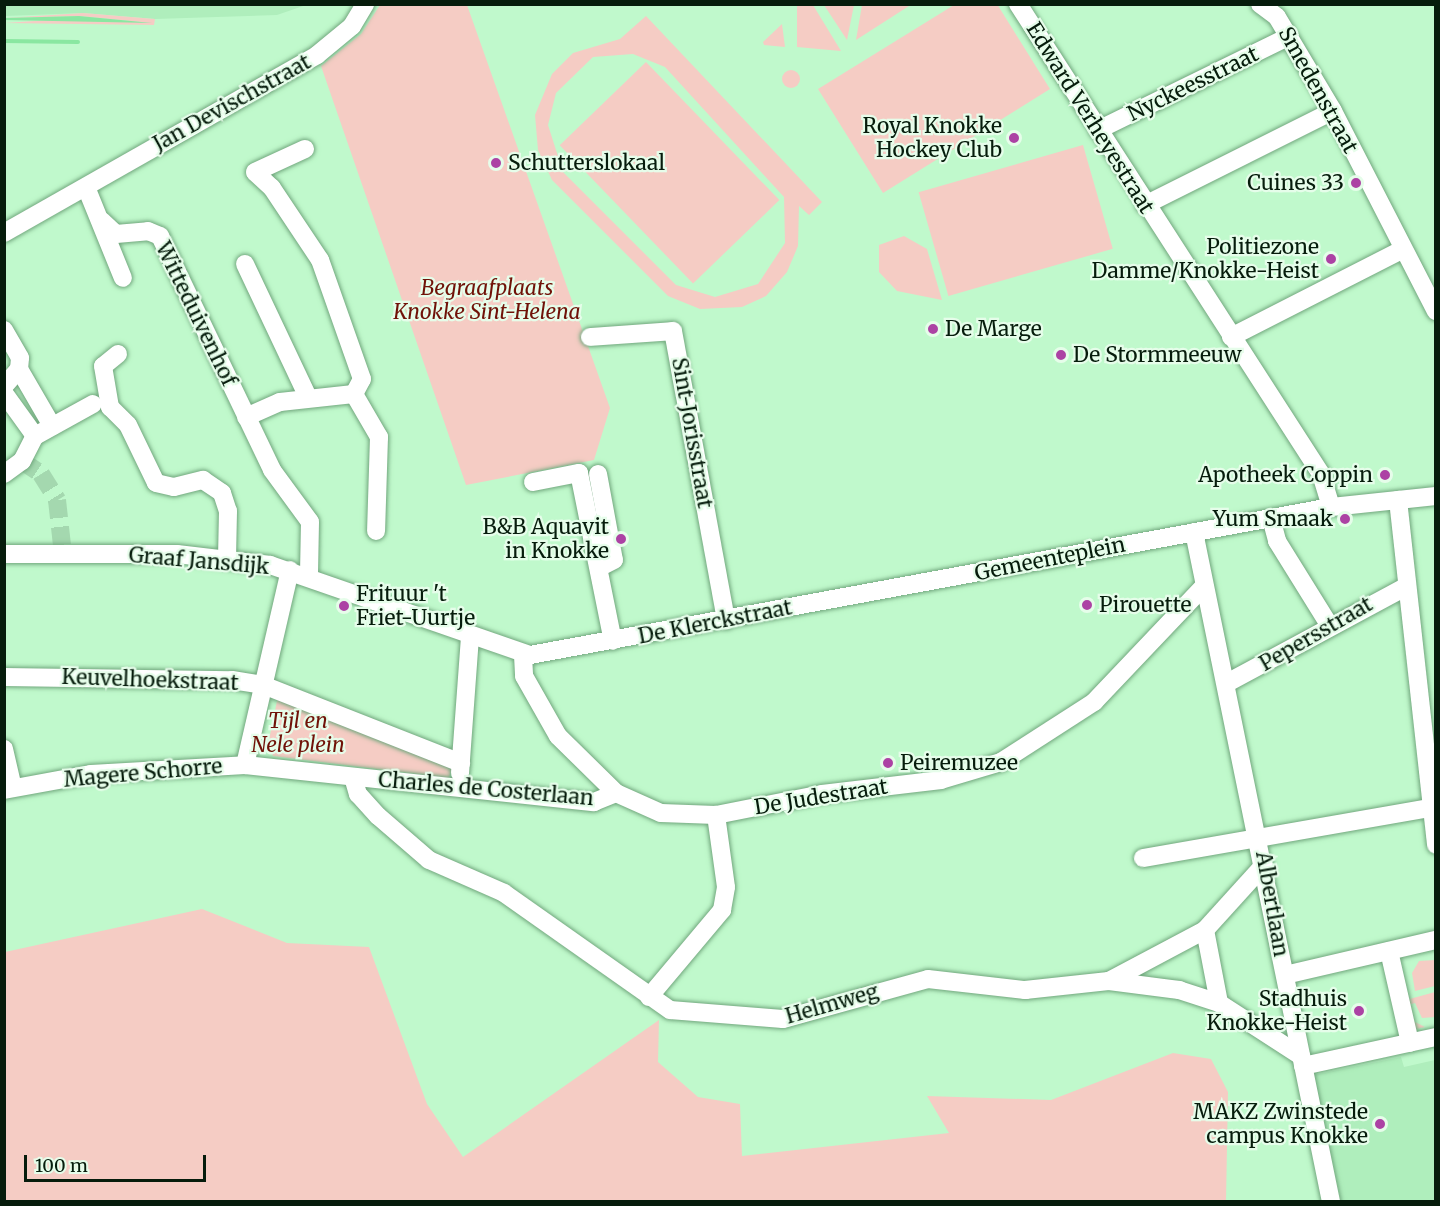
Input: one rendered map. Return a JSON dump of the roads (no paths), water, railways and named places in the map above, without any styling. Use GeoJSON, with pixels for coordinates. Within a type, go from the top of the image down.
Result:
{"type":"FeatureCollection","features":[{"type":"Feature","properties":{"kind":"street","name":"Jan Devischstraat"},"geometry":{"type":"LineString","coordinates":[[4,234],[317,56],[352,26],[365,4]]}},
{"type":"Feature","properties":{"kind":"street","name":"Edward Verheyestraat"},"geometry":{"type":"LineString","coordinates":[[1018,4],[1145,205],[1321,474],[1322,508]]}},
{"type":"Feature","properties":{"kind":"street","name":"Smedenstraat"},"geometry":{"type":"LineString","coordinates":[[1260,4],[1282,11],[1288,37],[1333,111],[1402,250],[1430,290],[1436,311]]}},
{"type":"Feature","properties":{"kind":"street","name":"Nyckeesstraat"},"geometry":{"type":"LineString","coordinates":[[1098,130],[1288,37]]}},
{"type":"Feature","properties":{"kind":"street"},"geometry":{"type":"LineString","coordinates":[[1145,205],[1333,111]]}},
{"type":"Feature","properties":{"kind":"street"},"geometry":{"type":"LineString","coordinates":[[305,148],[255,172],[272,188],[335,290],[362,380],[354,394]]}},
{"type":"Feature","properties":{"kind":"street"},"geometry":{"type":"LineString","coordinates":[[86,187],[102,221],[123,278]]}},
{"type":"Feature","properties":{"kind":"street","name":"Witteduivenhof"},"geometry":{"type":"LineString","coordinates":[[102,221],[116,234],[148,231],[160,236],[272,470],[310,522],[309,576]]}},
{"type":"Feature","properties":{"kind":"street"},"geometry":{"type":"LineString","coordinates":[[1231,337],[1402,250]]}},
{"type":"Feature","properties":{"kind":"street"},"geometry":{"type":"LineString","coordinates":[[245,264],[308,398]]}},
{"type":"Feature","properties":{"kind":"street"},"geometry":{"type":"LineString","coordinates":[[4,330],[18,350],[19,369],[52,426]]}},
{"type":"Feature","properties":{"kind":"street","name":"Sint-Jorisstraat"},"geometry":{"type":"LineString","coordinates":[[590,337],[673,331],[726,620]]}},
{"type":"Feature","properties":{"kind":"street"},"geometry":{"type":"LineString","coordinates":[[102,406],[104,366],[118,354]]}},
{"type":"Feature","properties":{"kind":"street"},"geometry":{"type":"LineString","coordinates":[[4,386],[19,369]]}},
{"type":"Feature","properties":{"kind":"street"},"geometry":{"type":"LineString","coordinates":[[4,393],[35,436]]}},
{"type":"Feature","properties":{"kind":"street"},"geometry":{"type":"LineString","coordinates":[[246,417],[308,398],[354,394]]}},
{"type":"Feature","properties":{"kind":"street"},"geometry":{"type":"LineString","coordinates":[[354,394],[379,437],[376,531]]}},
{"type":"Feature","properties":{"kind":"street"},"geometry":{"type":"LineString","coordinates":[[4,474],[22,461],[35,436],[52,426],[102,406]]}},
{"type":"Feature","properties":{"kind":"street"},"geometry":{"type":"LineString","coordinates":[[102,406],[128,425],[156,483],[174,487],[203,480],[222,493],[228,511],[227,559]]}},
{"type":"Feature","properties":{"kind":"street"},"geometry":{"type":"LineString","coordinates":[[533,482],[579,473],[600,567],[613,640]]}},
{"type":"Feature","properties":{"kind":"street"},"geometry":{"type":"LineString","coordinates":[[598,474],[614,560],[600,567]]}},
{"type":"Feature","properties":{"kind":"street","name":"Gemeenteplein"},"geometry":{"type":"LineString","coordinates":[[906,586],[1322,508],[1436,496]]}},
{"type":"Feature","properties":{"kind":"street"},"geometry":{"type":"LineString","coordinates":[[1398,500],[1405,587],[1436,845]]}},
{"type":"Feature","properties":{"kind":"street"},"geometry":{"type":"LineString","coordinates":[[1271,519],[1277,541],[1330,627]]}},
{"type":"Feature","properties":{"kind":"street"},"geometry":{"type":"LineString","coordinates":[[1194,532],[1204,586]]}},
{"type":"Feature","properties":{"kind":"street","name":"Graaf Jansdijk"},"geometry":{"type":"LineString","coordinates":[[4,554],[227,559],[290,570],[523,655]]}},
{"type":"Feature","properties":{"kind":"street"},"geometry":{"type":"LineString","coordinates":[[245,765],[290,570]]}},
{"type":"Feature","properties":{"kind":"street","name":"De Klerckstraat"},"geometry":{"type":"LineString","coordinates":[[523,655],[906,586]]}},
{"type":"Feature","properties":{"kind":"street","name":"Albertlaan"},"geometry":{"type":"LineString","coordinates":[[1204,586],[1260,839],[1331,1202]]}},
{"type":"Feature","properties":{"kind":"street","name":"De Judestraat"},"geometry":{"type":"LineString","coordinates":[[523,655],[524,676],[558,736],[616,793],[661,813],[716,815],[822,794],[941,780],[1000,762],[1094,702],[1204,586]]}},
{"type":"Feature","properties":{"kind":"street","name":"Pepersstraat"},"geometry":{"type":"LineString","coordinates":[[1227,683],[1405,587]]}},
{"type":"Feature","properties":{"kind":"street"},"geometry":{"type":"LineString","coordinates":[[460,789],[470,637]]}},
{"type":"Feature","properties":{"kind":"street","name":"Keuvelhoekstraat"},"geometry":{"type":"LineString","coordinates":[[4,677],[232,680],[263,685],[461,763]]}},
{"type":"Feature","properties":{"kind":"street"},"geometry":{"type":"LineString","coordinates":[[4,749],[9,788]]}},
{"type":"Feature","properties":{"kind":"street","name":"Magere Schorre"},"geometry":{"type":"LineString","coordinates":[[9,788],[98,773],[245,765],[353,777]]}},
{"type":"Feature","properties":{"kind":"street","name":"Charles de Costerlaan"},"geometry":{"type":"LineString","coordinates":[[353,777],[594,802],[616,793]]}},
{"type":"Feature","properties":{"kind":"street","name":"Helmweg"},"geometry":{"type":"LineString","coordinates":[[353,777],[358,794],[378,816],[429,860],[504,893],[670,1010],[783,1019],[928,979],[1025,990],[1109,981],[1179,990],[1219,1003],[1302,1061]]}},
{"type":"Feature","properties":{"kind":"street"},"geometry":{"type":"LineString","coordinates":[[1143,858],[1432,807]]}},
{"type":"Feature","properties":{"kind":"street"},"geometry":{"type":"LineString","coordinates":[[649,997],[722,910],[726,887],[716,815]]}},
{"type":"Feature","properties":{"kind":"street"},"geometry":{"type":"LineString","coordinates":[[1109,981],[1205,930],[1264,865]]}},
{"type":"Feature","properties":{"kind":"street"},"geometry":{"type":"LineString","coordinates":[[1205,930],[1219,1003]]}},
{"type":"Feature","properties":{"kind":"street"},"geometry":{"type":"LineString","coordinates":[[1285,975],[1436,940]]}},
{"type":"Feature","properties":{"kind":"street"},"geometry":{"type":"LineString","coordinates":[[1389,951],[1410,1043]]}},
{"type":"Feature","properties":{"kind":"street"},"geometry":{"type":"LineString","coordinates":[[1302,1061],[1436,1037]]}},
{"type":"Feature","properties":{"kind":"waterway"},"geometry":{"type":"LineString","coordinates":[[4,41],[78,42]]}},
{"type":"Feature","properties":{"kind":"tunnel"},"geometry":{"type":"LineString","coordinates":[[22,461],[41,474],[57,500],[63,554]]}},
{"type":"Feature","properties":{"kind":"place","name":"Royal Knokke Hockey Club"},"geometry":{"type":"Point","coordinates":[1014,138]}},
{"type":"Feature","properties":{"kind":"place","name":"Schutterslokaal"},"geometry":{"type":"Point","coordinates":[496,163]}},
{"type":"Feature","properties":{"kind":"place","name":"Cuines 33"},"geometry":{"type":"Point","coordinates":[1356,183]}},
{"type":"Feature","properties":{"kind":"place","name":"Politiezone Damme/Knokke-Heist"},"geometry":{"type":"Point","coordinates":[1331,259]}},
{"type":"Feature","properties":{"kind":"place","name":"De Marge"},"geometry":{"type":"Point","coordinates":[933,329]}},
{"type":"Feature","properties":{"kind":"place","name":"De Stormmeeuw"},"geometry":{"type":"Point","coordinates":[1061,355]}},
{"type":"Feature","properties":{"kind":"place","name":"Apotheek Coppin"},"geometry":{"type":"Point","coordinates":[1385,475]}},
{"type":"Feature","properties":{"kind":"place","name":"Yum Smaak"},"geometry":{"type":"Point","coordinates":[1345,519]}},
{"type":"Feature","properties":{"kind":"place","name":"B&B Aquavit in Knokke"},"geometry":{"type":"Point","coordinates":[621,539]}},
{"type":"Feature","properties":{"kind":"place","name":"Pirouette"},"geometry":{"type":"Point","coordinates":[1087,605]}},
{"type":"Feature","properties":{"kind":"place","name":"Frituur 't Friet-Uurtje"},"geometry":{"type":"Point","coordinates":[344,606]}},
{"type":"Feature","properties":{"kind":"place","name":"Peiremuzee"},"geometry":{"type":"Point","coordinates":[888,763]}},
{"type":"Feature","properties":{"kind":"place","name":"Stadhuis Knokke-Heist"},"geometry":{"type":"Point","coordinates":[1359,1011]}},
{"type":"Feature","properties":{"kind":"place","name":"MAKZ Zwinstede campus Knokke"},"geometry":{"type":"Point","coordinates":[1380,1124]}},
{"type":"Feature","properties":{"kind":"park label","name":"Begraafplaats Knokke Sint-Helena"},"geometry":{"type":"Point","coordinates":[487,300]}},
{"type":"Feature","properties":{"kind":"park label","name":"Tijl en Nele plein"},"geometry":{"type":"Point","coordinates":[298,733]}}]}
